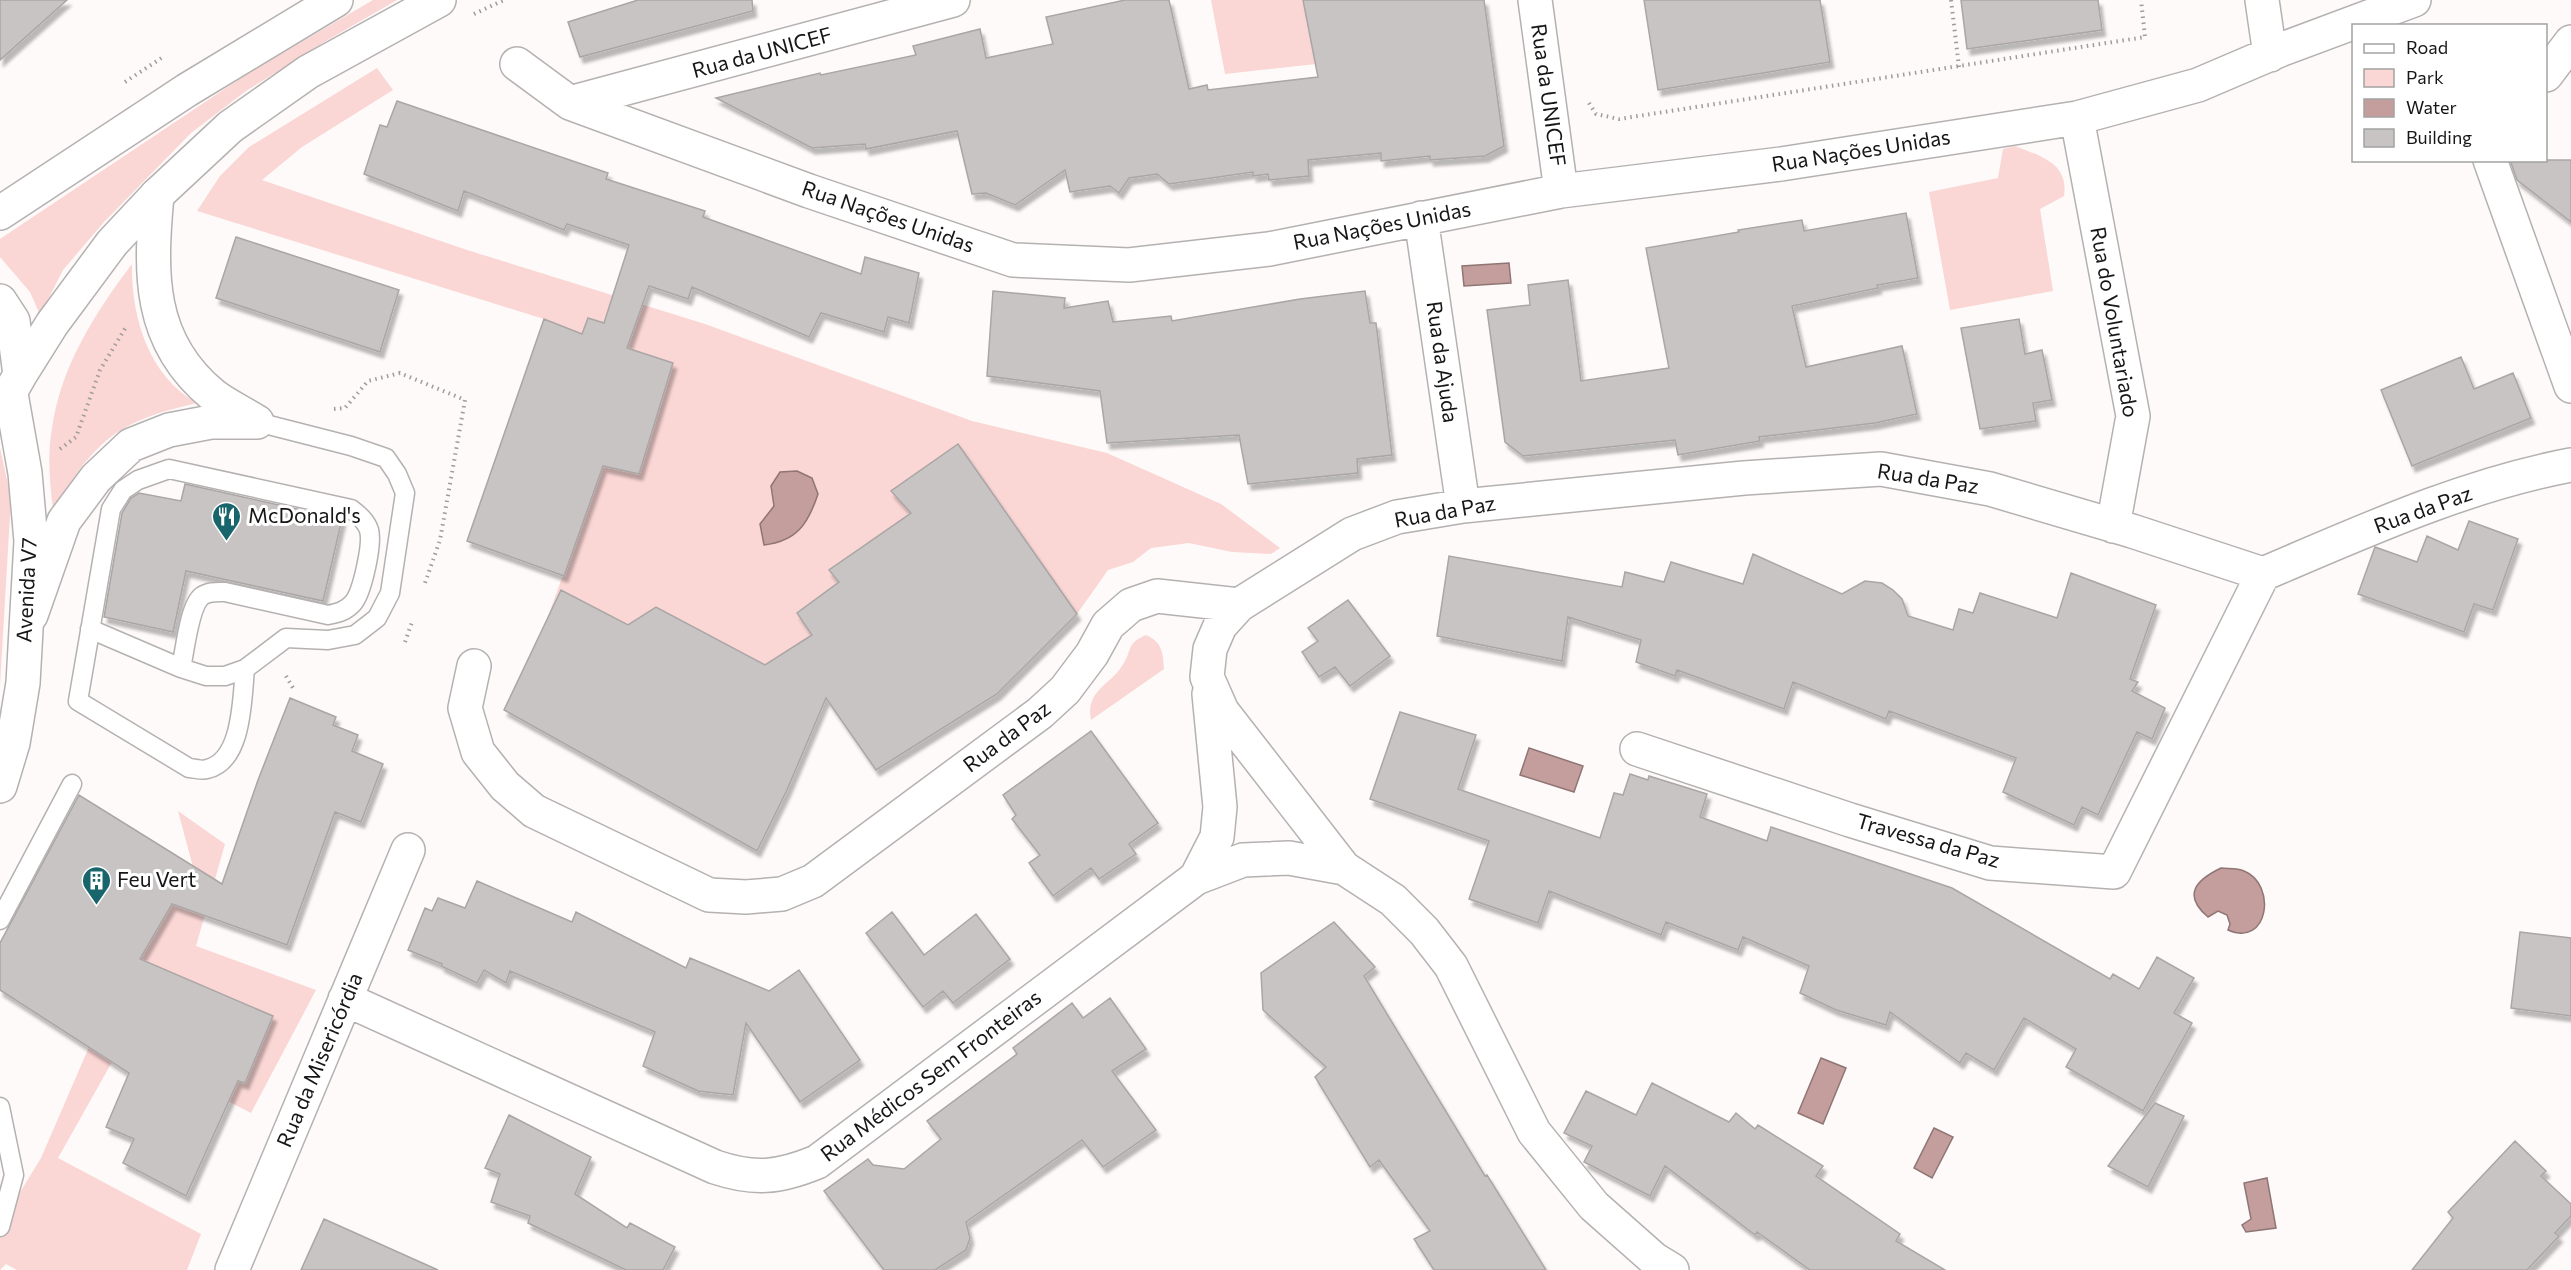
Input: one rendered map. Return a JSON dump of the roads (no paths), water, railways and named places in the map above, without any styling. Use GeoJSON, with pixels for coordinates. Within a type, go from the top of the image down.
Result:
{"type":"FeatureCollection","features":[{"type":"Feature","properties":{"kind":"street"},"geometry":{"type":"LineString","coordinates":[[0,213],[187,90],[336,0]]}},
{"type":"Feature","properties":{"kind":"street"},"geometry":{"type":"LineString","coordinates":[[10,393],[52,324],[112,243],[157,195],[230,127],[308,72],[439,0]]}},
{"type":"Feature","properties":{"kind":"street","name":"Rua da UNICEF"},"geometry":{"type":"LineString","coordinates":[[570,103],[953,0]]}},
{"type":"Feature","properties":{"kind":"street","name":"Rua da UNICEF"},"geometry":{"type":"LineString","coordinates":[[1535,0],[1561,191]]}},
{"type":"Feature","properties":{"kind":"street"},"geometry":{"type":"LineString","coordinates":[[2262,0],[2270,55]]}},
{"type":"Feature","properties":{"kind":"street","name":"Rua Nações Unidas"},"geometry":{"type":"LineString","coordinates":[[517,64],[570,103],[809,191],[1013,260],[1129,265],[1269,249],[1561,191],[1781,164],[2077,118],[2198,85],[2414,0]]}},
{"type":"Feature","properties":{"kind":"street"},"geometry":{"type":"LineString","coordinates":[[2547,74],[2571,42]]}},
{"type":"Feature","properties":{"kind":"street","name":"Rua do Voluntariado"},"geometry":{"type":"LineString","coordinates":[[2077,118],[2133,416],[2113,526]]}},
{"type":"Feature","properties":{"kind":"street"},"geometry":{"type":"LineString","coordinates":[[2491,162],[2571,386]]}},
{"type":"Feature","properties":{"kind":"street"},"geometry":{"type":"LineString","coordinates":[[157,195],[152,250],[155,298],[169,340],[190,370],[214,395],[257,422]]}},
{"type":"Feature","properties":{"kind":"street","name":"Rua da Ajuda"},"geometry":{"type":"LineString","coordinates":[[1421,218],[1463,506]]}},
{"type":"Feature","properties":{"kind":"street","name":"Avenida V7"},"geometry":{"type":"LineString","coordinates":[[0,301],[13,321],[10,393],[25,473],[31,541],[23,683],[13,743],[0,786]]}},
{"type":"Feature","properties":{"kind":"street"},"geometry":{"type":"LineString","coordinates":[[26,631],[64,521],[96,478],[131,445],[169,430],[211,422],[257,422]]}},
{"type":"Feature","properties":{"kind":"street","name":"Rua da Paz"},"geometry":{"type":"LineString","coordinates":[[474,666],[465,708],[478,752],[506,786],[534,811],[709,896],[746,897],[782,894],[813,881],[1040,713],[1065,690],[1092,654],[1108,625],[1131,605],[1157,596],[1239,605],[1352,534],[1397,518],[1463,506],[1744,478],[1881,470],[1990,489],[2263,574],[2391,519],[2526,473],[2571,465]]}},
{"type":"Feature","properties":{"kind":"street","name":"Travessa da Paz"},"geometry":{"type":"LineString","coordinates":[[1636,749],[1850,820],[1990,863],[2114,872],[2263,574]]}},
{"type":"Feature","properties":{"kind":"street","name":"Rua Médicos Sem Fronteiras"},"geometry":{"type":"LineString","coordinates":[[1196,878],[1216,837],[1220,807],[1207,677],[1209,649],[1220,626],[1239,605]]}},
{"type":"Feature","properties":{"kind":"street","name":"Rua Médicos Sem Fronteiras"},"geometry":{"type":"LineString","coordinates":[[1207,677],[1222,711],[1344,868],[1393,900],[1424,931],[1451,966],[1534,1132],[1594,1206],[1654,1259],[1672,1270]]}},
{"type":"Feature","properties":{"kind":"street","name":"Rua da Misericórdia"},"geometry":{"type":"LineString","coordinates":[[231,1270],[408,850]]}},
{"type":"Feature","properties":{"kind":"street","name":"Rua Médicos Sem Fronteiras"},"geometry":{"type":"LineString","coordinates":[[345,999],[715,1167],[738,1175],[764,1177],[792,1172],[817,1162],[1196,878],[1243,860],[1289,858],[1344,868]]}},
{"type":"Feature","properties":{"kind":"lane"},"geometry":{"type":"LineString","coordinates":[[90,629],[181,668],[206,676],[225,676],[244,669],[286,638],[328,640],[355,635],[377,618],[390,593],[405,493],[398,474],[386,458],[351,446],[257,422]]}},
{"type":"Feature","properties":{"kind":"lane"},"geometry":{"type":"LineString","coordinates":[[181,668],[195,604],[203,595],[213,591],[242,595],[328,615],[349,608],[355,601],[370,548],[369,531],[362,518],[351,509],[169,469],[152,473],[123,490],[111,509],[78,701],[189,768],[207,770],[221,762],[231,751],[240,718],[244,669]]}},
{"type":"Feature","properties":{"kind":"lane"},"geometry":{"type":"LineString","coordinates":[[0,920],[72,784]]}},
{"type":"Feature","properties":{"kind":"lane"},"geometry":{"type":"LineString","coordinates":[[0,1107],[14,1175],[0,1227]]}},
{"type":"Feature","properties":{"kind":"water"},"geometry":{"type":"Polygon","coordinates":[[[1509,263],[1511,283],[1464,286],[1462,266],[1509,263]]]}},
{"type":"Feature","properties":{"kind":"water"},"geometry":{"type":"Polygon","coordinates":[[[797,471],[812,478],[818,494],[810,514],[793,535],[785,540],[764,545],[760,524],[774,506],[771,486],[780,472],[797,471]]]}},
{"type":"Feature","properties":{"kind":"water"},"geometry":{"type":"Polygon","coordinates":[[[1529,748],[1583,766],[1574,792],[1520,775],[1529,748]]]}},
{"type":"Feature","properties":{"kind":"water"},"geometry":{"type":"Polygon","coordinates":[[[2221,868],[2244,871],[2254,878],[2261,888],[2264,912],[2260,923],[2252,930],[2242,933],[2228,930],[2230,924],[2227,915],[2218,911],[2208,917],[2196,902],[2194,895],[2199,883],[2221,868]]]}},
{"type":"Feature","properties":{"kind":"water"},"geometry":{"type":"Polygon","coordinates":[[[1821,1058],[1846,1068],[1823,1124],[1798,1113],[1821,1058]]]}},
{"type":"Feature","properties":{"kind":"water"},"geometry":{"type":"Polygon","coordinates":[[[1934,1128],[1953,1137],[1932,1178],[1914,1168],[1934,1128]]]}},
{"type":"Feature","properties":{"kind":"water"},"geometry":{"type":"Polygon","coordinates":[[[2267,1178],[2276,1228],[2246,1232],[2242,1225],[2251,1219],[2244,1183],[2267,1178]]]}},
{"type":"Feature","properties":{"kind":"place","name":"McDonald's"},"geometry":{"type":"Point","coordinates":[227,542]}},
{"type":"Feature","properties":{"kind":"place","name":"Feu Vert"},"geometry":{"type":"Point","coordinates":[96,906]}}]}
